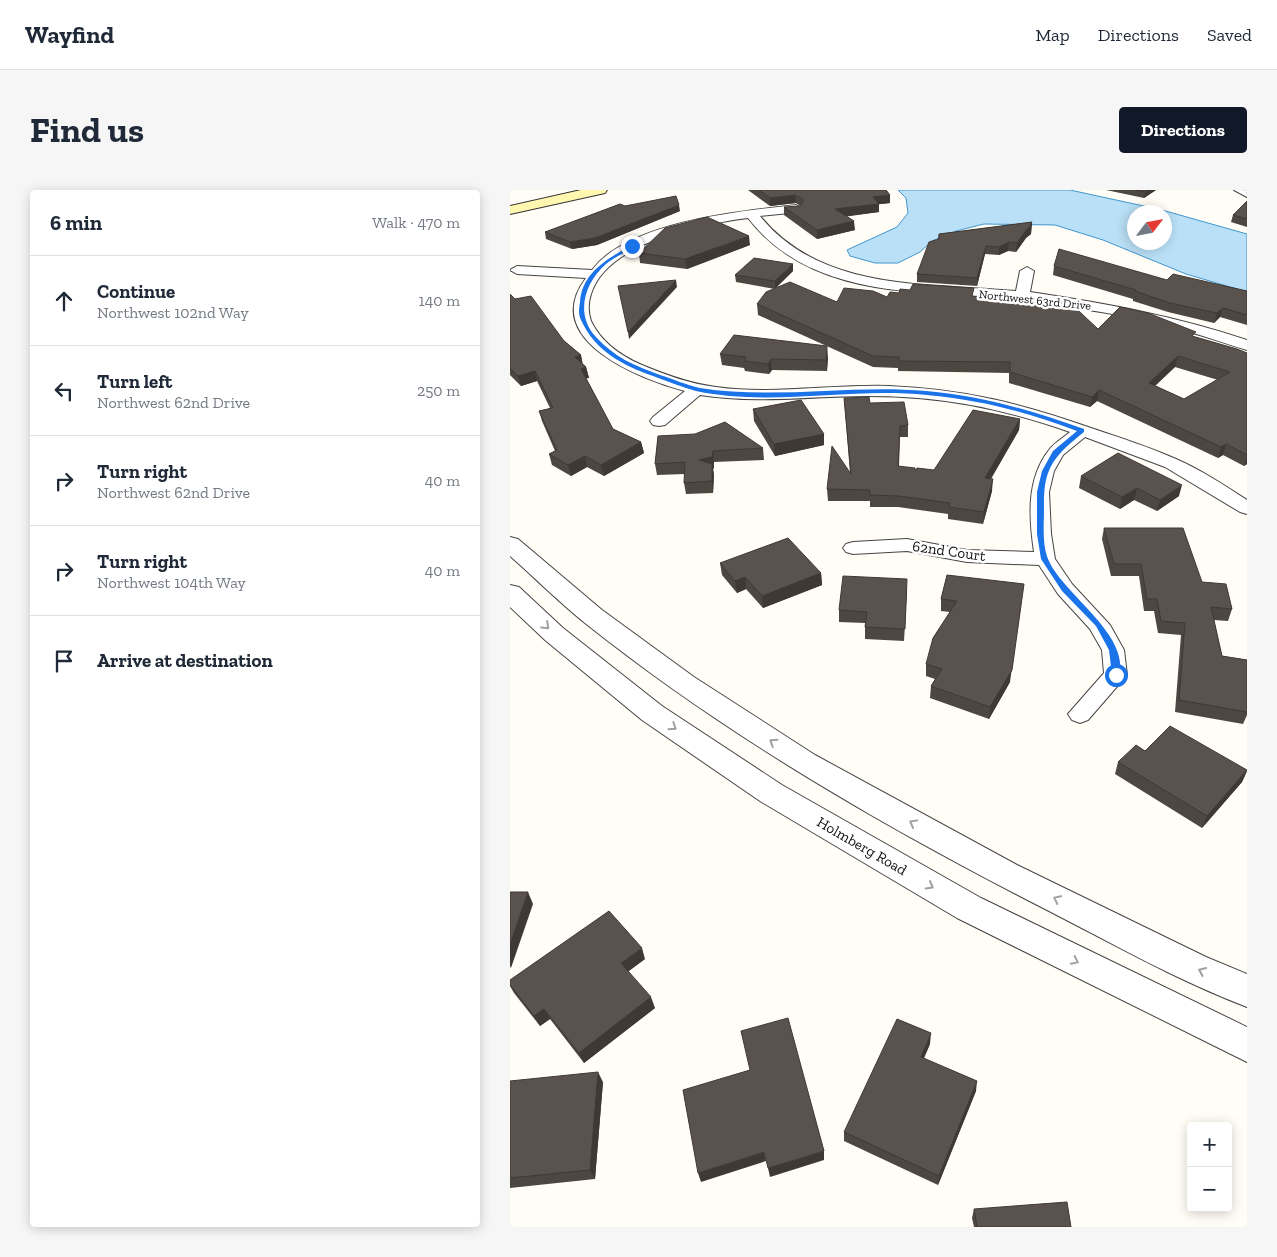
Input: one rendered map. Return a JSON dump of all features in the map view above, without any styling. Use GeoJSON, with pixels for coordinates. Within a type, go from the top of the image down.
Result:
{"type":"FeatureCollection","features":[{"type":"Feature","properties":{"kind":"main road"},"geometry":{"type":"LineString","coordinates":[[510,200],[556,190]]}},
{"type":"Feature","properties":{"kind":"main road"},"geometry":{"type":"LineString","coordinates":[[510,210],[600,190]]}},
{"type":"Feature","properties":{"kind":"street"},"geometry":{"type":"LineString","coordinates":[[1240,190],[1247,194]]}},
{"type":"Feature","properties":{"kind":"street"},"geometry":{"type":"LineString","coordinates":[[796,210],[750,213],[688,224],[632,246],[606,262],[593,274],[583,295],[581,315],[590,333],[606,351],[631,367],[697,389],[733,394],[783,395],[867,391],[925,393],[976,399],[1032,412],[1119,442],[1184,469],[1247,508]]}},
{"type":"Feature","properties":{"kind":"street","name":"Northwest 63rd Drive"},"geometry":{"type":"LineString","coordinates":[[750,213],[773,239],[796,255],[830,271],[861,280],[900,286],[1022,296],[1110,308],[1170,322],[1247,345]]}},
{"type":"Feature","properties":{"kind":"street"},"geometry":{"type":"LineString","coordinates":[[517,270],[593,274]]}},
{"type":"Feature","properties":{"kind":"street"},"geometry":{"type":"LineString","coordinates":[[1022,296],[1027,271]]}},
{"type":"Feature","properties":{"kind":"street"},"geometry":{"type":"LineString","coordinates":[[659,421],[697,389]]}},
{"type":"Feature","properties":{"kind":"street"},"geometry":{"type":"LineString","coordinates":[[1080,714],[1116,675],[1113,650],[1098,625],[1065,589],[1045,559],[1041,534],[1040,492],[1045,471],[1056,452],[1082,430]]}},
{"type":"Feature","properties":{"kind":"street"},"geometry":{"type":"LineString","coordinates":[[510,544],[593,616],[685,684],[805,763],[1006,874],[1194,968],[1247,991]]}},
{"type":"Feature","properties":{"kind":"street","name":"62nd Court"},"geometry":{"type":"LineString","coordinates":[[853,548],[907,545],[967,556],[1045,559]]}},
{"type":"Feature","properties":{"kind":"street","name":"Holmberg Road"},"geometry":{"type":"LineString","coordinates":[[510,593],[554,634],[652,712],[771,793],[969,908],[1247,1045]]}},
{"type":"Feature","properties":{"kind":"water"},"geometry":{"type":"Polygon","coordinates":[[[898,190],[1070,190],[1139,205],[1127,205],[1127,250],[1055,225],[984,224],[956,231],[932,241],[920,252],[898,263],[875,263],[850,256],[847,250],[897,227],[908,213],[906,198],[898,190]]]}},
{"type":"Feature","properties":{"kind":"water"},"geometry":{"type":"Polygon","coordinates":[[[1172,213],[1247,234],[1247,292],[1186,274],[1127,250],[1172,250],[1172,213]]]}},
{"type":"Feature","properties":{"kind":"building"},"geometry":{"type":"Polygon","coordinates":[[[759,190],[886,190],[890,195],[873,197],[879,204],[835,209],[854,221],[817,230],[784,207],[800,206],[803,199],[795,195],[770,198],[759,190]]]}},
{"type":"Feature","properties":{"kind":"building"},"geometry":{"type":"Polygon","coordinates":[[[676,196],[679,205],[595,238],[570,242],[545,232],[620,204],[625,206],[676,196]]]}},
{"type":"Feature","properties":{"kind":"building"},"geometry":{"type":"Polygon","coordinates":[[[1247,201],[1247,219],[1233,215],[1247,201]]]}},
{"type":"Feature","properties":{"kind":"building"},"geometry":{"type":"Polygon","coordinates":[[[707,217],[749,236],[685,259],[639,253],[665,228],[707,217]]]}},
{"type":"Feature","properties":{"kind":"building"},"geometry":{"type":"Polygon","coordinates":[[[1032,222],[1030,225],[1032,225],[1017,243],[1009,242],[999,247],[986,246],[977,278],[917,274],[929,242],[939,239],[939,234],[1032,222]]]}},
{"type":"Feature","properties":{"kind":"building"},"geometry":{"type":"Polygon","coordinates":[[[1059,249],[1167,280],[1173,274],[1247,291],[1247,315],[1223,308],[1217,313],[1170,303],[1136,290],[1054,266],[1059,249]]]}},
{"type":"Feature","properties":{"kind":"building"},"geometry":{"type":"Polygon","coordinates":[[[754,258],[793,264],[775,281],[735,275],[754,258]]]}},
{"type":"Feature","properties":{"kind":"building"},"geometry":{"type":"Polygon","coordinates":[[[676,280],[628,332],[618,286],[676,280]]]}},
{"type":"Feature","properties":{"kind":"building"},"geometry":{"type":"Polygon","coordinates":[[[790,282],[837,302],[844,288],[873,291],[887,297],[890,292],[899,293],[900,289],[910,290],[913,284],[974,288],[972,296],[1036,301],[1067,300],[1098,329],[1120,307],[1148,313],[1196,332],[1192,336],[1247,353],[1247,455],[1226,444],[1221,447],[1099,390],[1092,397],[1010,372],[1010,362],[899,361],[899,357],[873,356],[757,304],[766,292],[790,282]],[[1178,356],[1149,383],[1184,399],[1230,372],[1178,356]]]}},
{"type":"Feature","properties":{"kind":"building"},"geometry":{"type":"Polygon","coordinates":[[[510,294],[515,299],[531,296],[564,341],[581,355],[575,357],[586,367],[581,369],[613,429],[641,442],[601,465],[585,456],[568,465],[549,454],[557,450],[539,411],[553,408],[535,371],[518,376],[510,368],[510,294]]]}},
{"type":"Feature","properties":{"kind":"building"},"geometry":{"type":"Polygon","coordinates":[[[734,335],[827,346],[826,360],[771,359],[768,364],[744,361],[746,357],[720,354],[734,335]]]}},
{"type":"Feature","properties":{"kind":"building"},"geometry":{"type":"Polygon","coordinates":[[[869,397],[870,403],[904,402],[908,425],[900,426],[898,466],[915,468],[915,471],[917,468],[934,470],[973,410],[1020,419],[985,478],[993,479],[984,512],[949,507],[950,503],[899,496],[870,495],[870,490],[827,489],[832,446],[851,474],[844,398],[869,397]]]}},
{"type":"Feature","properties":{"kind":"building"},"geometry":{"type":"Polygon","coordinates":[[[801,400],[824,434],[774,444],[753,409],[801,400]]]}},
{"type":"Feature","properties":{"kind":"building"},"geometry":{"type":"Polygon","coordinates":[[[725,422],[763,448],[713,451],[712,457],[699,460],[712,464],[712,481],[684,483],[685,462],[655,464],[658,436],[695,434],[725,422]]]}},
{"type":"Feature","properties":{"kind":"building"},"geometry":{"type":"Polygon","coordinates":[[[1118,453],[1182,485],[1160,500],[1137,488],[1122,497],[1081,476],[1118,453]]]}},
{"type":"Feature","properties":{"kind":"building"},"geometry":{"type":"Polygon","coordinates":[[[1104,528],[1183,528],[1202,582],[1226,584],[1232,609],[1211,607],[1222,656],[1247,660],[1247,712],[1179,700],[1185,623],[1161,621],[1157,599],[1147,599],[1141,564],[1114,564],[1104,528]]]}},
{"type":"Feature","properties":{"kind":"building"},"geometry":{"type":"Polygon","coordinates":[[[788,538],[821,573],[762,596],[745,577],[735,581],[720,563],[788,538]]]}},
{"type":"Feature","properties":{"kind":"building"},"geometry":{"type":"Polygon","coordinates":[[[947,575],[1024,584],[1012,670],[990,707],[931,686],[942,669],[926,664],[933,638],[957,601],[941,599],[947,575]]]}},
{"type":"Feature","properties":{"kind":"building"},"geometry":{"type":"Polygon","coordinates":[[[843,576],[907,579],[905,629],[865,627],[867,612],[839,610],[843,576]]]}},
{"type":"Feature","properties":{"kind":"building"},"geometry":{"type":"Polygon","coordinates":[[[1170,726],[1247,770],[1207,816],[1118,762],[1136,745],[1145,751],[1170,726]]]}},
{"type":"Feature","properties":{"kind":"building"},"geometry":{"type":"Polygon","coordinates":[[[510,892],[528,892],[510,944],[510,892]]]}},
{"type":"Feature","properties":{"kind":"building"},"geometry":{"type":"Polygon","coordinates":[[[609,911],[642,948],[621,963],[651,997],[579,1053],[544,1009],[534,1016],[510,985],[510,980],[609,911]]]}},
{"type":"Feature","properties":{"kind":"building"},"geometry":{"type":"Polygon","coordinates":[[[788,1018],[824,1151],[768,1168],[764,1152],[698,1173],[683,1090],[750,1070],[741,1031],[788,1018]]]}},
{"type":"Feature","properties":{"kind":"building"},"geometry":{"type":"Polygon","coordinates":[[[897,1019],[931,1033],[921,1057],[977,1081],[939,1176],[844,1132],[897,1019]]]}},
{"type":"Feature","properties":{"kind":"building"},"geometry":{"type":"Polygon","coordinates":[[[598,1072],[590,1170],[510,1178],[510,1081],[598,1072]]]}},
{"type":"Feature","properties":{"kind":"building"},"geometry":{"type":"Polygon","coordinates":[[[1067,1202],[1071,1227],[977,1227],[974,1209],[1067,1202]]]}},
{"type":"Feature","properties":{"kind":"route"},"geometry":{"type":"LineString","coordinates":[[632,246],[606,262],[593,274],[583,295],[581,315],[590,333],[606,351],[631,367],[668,381],[697,389],[733,394],[783,395],[867,391],[925,393],[976,399],[1032,412],[1082,430],[1056,452],[1045,471],[1040,492],[1041,534],[1045,559],[1065,589],[1098,625],[1113,650],[1116,675]]}}]}
